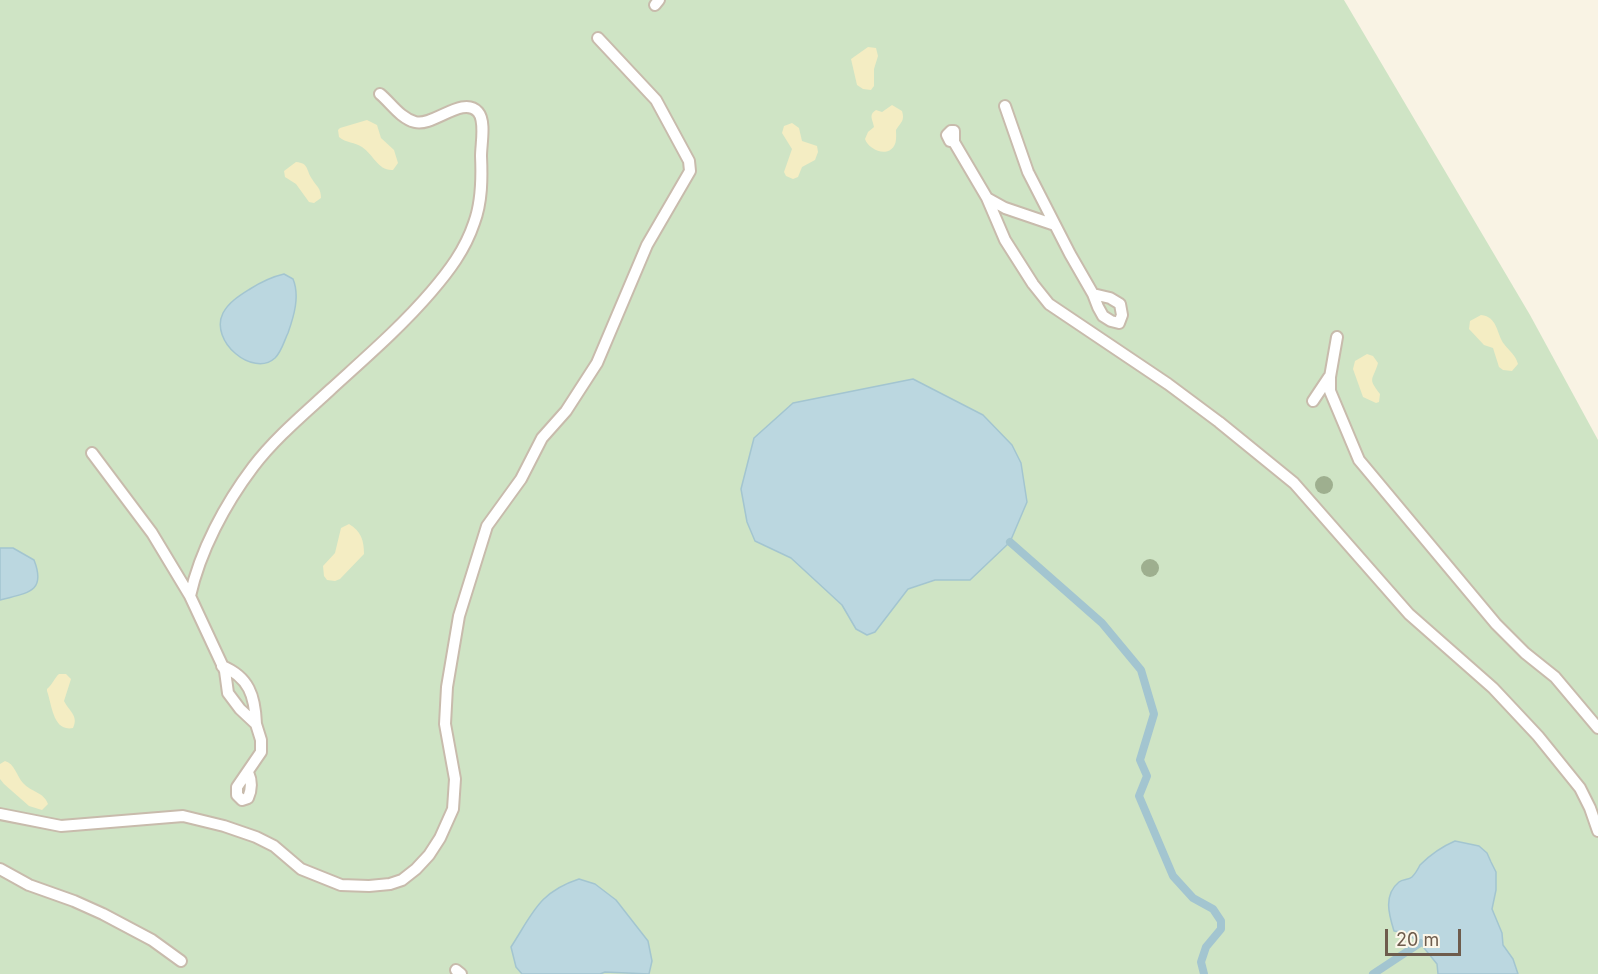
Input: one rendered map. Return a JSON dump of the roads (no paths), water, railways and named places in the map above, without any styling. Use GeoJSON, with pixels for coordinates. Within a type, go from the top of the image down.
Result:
{"type":"FeatureCollection","features":[{"type":"Feature","properties":{"kind":"lane"},"geometry":{"type":"LineString","coordinates":[[0,814],[61,826],[183,816],[256,837],[274,846],[301,869],[341,885],[390,884],[416,869],[429,855],[448,824],[453,809],[455,779],[445,724],[447,687],[459,616],[487,526],[521,479],[542,438],[566,411],[597,363],[647,245],[690,171],[688,160],[656,100],[598,38]]}},
{"type":"Feature","properties":{"kind":"lane"},"geometry":{"type":"LineString","coordinates":[[190,596],[201,556],[230,502],[254,466],[303,415],[415,310],[451,268],[462,251],[475,222],[482,177],[480,114],[475,109],[465,106],[429,121],[417,123],[398,113],[380,94]]}},
{"type":"Feature","properties":{"kind":"lane"},"geometry":{"type":"LineString","coordinates":[[1005,106],[1028,172],[1070,254],[1094,294]]}},
{"type":"Feature","properties":{"kind":"lane"},"geometry":{"type":"LineString","coordinates":[[954,142],[987,198],[1005,240],[1033,284],[1049,304],[1168,384],[1294,483],[1409,614],[1493,688],[1545,744],[1580,788],[1598,831]]}},
{"type":"Feature","properties":{"kind":"lane"},"geometry":{"type":"LineString","coordinates":[[987,198],[1005,208],[1055,225]]}},
{"type":"Feature","properties":{"kind":"lane"},"geometry":{"type":"LineString","coordinates":[[1337,337],[1330,377],[1330,392],[1365,469],[1405,512],[1463,587],[1505,635],[1555,677],[1598,728]]}},
{"type":"Feature","properties":{"kind":"lane"},"geometry":{"type":"LineString","coordinates":[[1313,401],[1330,377]]}},
{"type":"Feature","properties":{"kind":"lane"},"geometry":{"type":"LineString","coordinates":[[92,453],[152,533],[190,596],[222,666],[228,693],[256,724]]}},
{"type":"Feature","properties":{"kind":"lane"},"geometry":{"type":"LineString","coordinates":[[222,666],[235,672],[244,680],[251,693],[261,740],[261,752],[248,772]]}},
{"type":"Feature","properties":{"kind":"lane"},"geometry":{"type":"LineString","coordinates":[[0,869],[29,885],[74,901],[129,928],[152,940],[181,961]]}},
{"type":"Feature","properties":{"kind":"water"},"geometry":{"type":"Polygon","coordinates":[[[284,274],[293,279],[296,299],[283,346],[275,358],[266,363],[245,360],[236,354],[222,335],[220,324],[223,313],[231,302],[246,292],[266,280],[284,274]]]}},
{"type":"Feature","properties":{"kind":"water"},"geometry":{"type":"Polygon","coordinates":[[[913,379],[983,415],[1012,445],[1021,463],[1027,502],[1010,542],[970,580],[935,580],[908,589],[875,632],[867,635],[856,629],[842,605],[791,558],[755,541],[747,522],[741,489],[754,438],[793,403],[913,379]]]}},
{"type":"Feature","properties":{"kind":"water"},"geometry":{"type":"Polygon","coordinates":[[[0,548],[13,548],[34,560],[38,579],[32,590],[0,600],[0,548]]]}},
{"type":"Feature","properties":{"kind":"water"},"geometry":{"type":"Polygon","coordinates":[[[1455,841],[1479,846],[1487,853],[1496,872],[1496,890],[1492,909],[1502,933],[1503,945],[1513,959],[1518,974],[1438,974],[1437,964],[1420,943],[1406,933],[1394,931],[1390,918],[1389,899],[1394,887],[1401,881],[1412,877],[1420,865],[1432,854],[1455,841]]]}},
{"type":"Feature","properties":{"kind":"water"},"geometry":{"type":"Polygon","coordinates":[[[579,879],[595,884],[616,900],[648,941],[652,961],[649,974],[605,972],[600,974],[522,974],[516,967],[511,947],[538,905],[555,890],[579,879]]]}},
{"type":"Feature","properties":{"kind":"waterway"},"geometry":{"type":"LineString","coordinates":[[1010,542],[1102,623],[1141,670],[1154,714],[1140,760],[1147,776],[1139,796],[1173,876],[1193,898],[1213,909],[1221,921],[1221,929],[1206,947],[1201,962],[1204,974]]}},
{"type":"Feature","properties":{"kind":"waterway"},"geometry":{"type":"LineString","coordinates":[[1373,974],[1420,943]]}}]}
